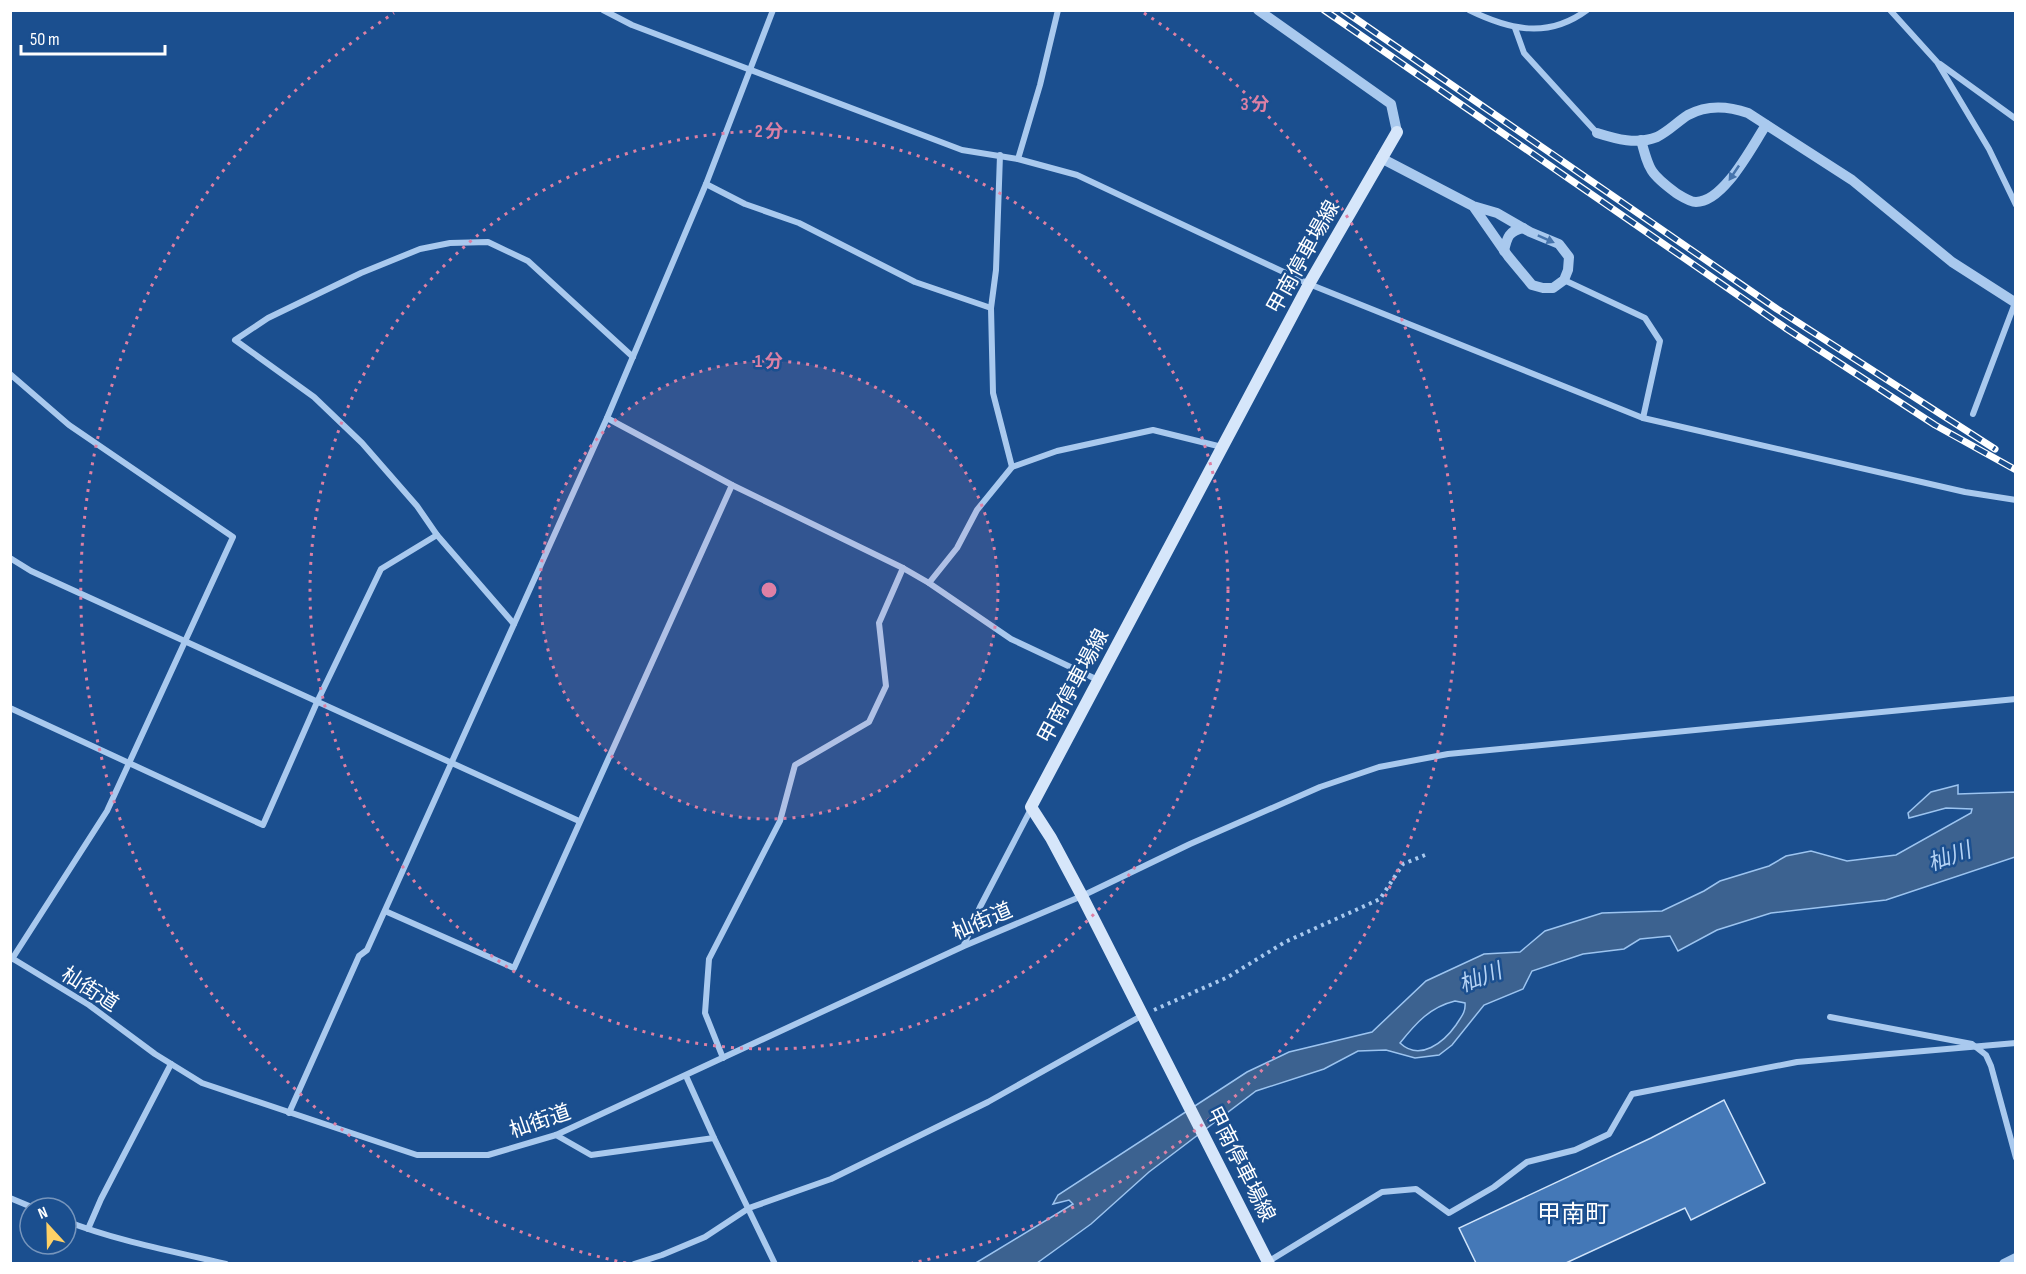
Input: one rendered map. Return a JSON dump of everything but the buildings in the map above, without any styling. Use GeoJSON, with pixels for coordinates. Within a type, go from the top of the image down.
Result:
{"type":"FeatureCollection","features":[{"type":"Feature","properties":{"kind":"main road","name":"甲南停車場線"},"geometry":{"type":"LineString","coordinates":[[1268,1263],[1082,896],[1051,838],[1031,807],[1309,284],[1397,132]]}},
{"type":"Feature","properties":{"kind":"street"},"geometry":{"type":"LineString","coordinates":[[603,10],[632,25],[962,150],[1000,155],[1077,175],[1309,284],[1643,418],[1965,492],[2016,500]]}},
{"type":"Feature","properties":{"kind":"street"},"geometry":{"type":"LineString","coordinates":[[289,1113],[358,956],[367,950],[385,911],[607,418],[706,184],[773,10]]}},
{"type":"Feature","properties":{"kind":"street"},"geometry":{"type":"LineString","coordinates":[[1018,159],[1059,10]]}},
{"type":"Feature","properties":{"kind":"street"},"geometry":{"type":"LineString","coordinates":[[1257,10],[1391,104],[1397,132]]}},
{"type":"Feature","properties":{"kind":"street"},"geometry":{"type":"LineString","coordinates":[[1469,10],[1515,28],[1554,28],[1577,18],[1587,10]]}},
{"type":"Feature","properties":{"kind":"street"},"geometry":{"type":"LineString","coordinates":[[1890,10],[1937,62],[1989,149],[2016,205]]}},
{"type":"Feature","properties":{"kind":"street"},"geometry":{"type":"LineString","coordinates":[[1515,28],[1524,53],[1597,133],[1618,140],[1641,140],[1655,138],[1688,115],[1706,108],[1729,107],[1748,113],[1852,180],[1952,262],[2015,303],[1973,414]]}},
{"type":"Feature","properties":{"kind":"street"},"geometry":{"type":"LineString","coordinates":[[1937,62],[2016,119]]}},
{"type":"Feature","properties":{"kind":"street"},"geometry":{"type":"LineString","coordinates":[[1641,140],[1648,166],[1655,177],[1682,197],[1695,202],[1710,199],[1724,189],[1766,125]]}},
{"type":"Feature","properties":{"kind":"street"},"geometry":{"type":"LineString","coordinates":[[1000,155],[996,270],[991,308],[993,393],[1012,467]]}},
{"type":"Feature","properties":{"kind":"street"},"geometry":{"type":"LineString","coordinates":[[1381,158],[1473,206],[1497,213],[1559,244],[1569,257],[1569,270],[1564,280],[1553,288],[1532,285],[1504,251],[1473,206]]}},
{"type":"Feature","properties":{"kind":"street"},"geometry":{"type":"LineString","coordinates":[[706,184],[745,204],[799,223],[915,282],[991,308]]}},
{"type":"Feature","properties":{"kind":"street"},"geometry":{"type":"LineString","coordinates":[[1504,251],[1506,239],[1514,230],[1523,228]]}},
{"type":"Feature","properties":{"kind":"street"},"geometry":{"type":"LineString","coordinates":[[514,624],[362,443],[314,397],[235,340],[278,313],[361,273],[420,249],[450,243],[488,242],[528,261],[633,357]]}},
{"type":"Feature","properties":{"kind":"street"},"geometry":{"type":"LineString","coordinates":[[1564,280],[1645,318],[1660,341],[1643,418]]}},
{"type":"Feature","properties":{"kind":"street"},"geometry":{"type":"LineString","coordinates":[[10,374],[69,425],[233,537],[107,811],[11,958]]}},
{"type":"Feature","properties":{"kind":"street"},"geometry":{"type":"LineString","coordinates":[[10,386],[17,380]]}},
{"type":"Feature","properties":{"kind":"street"},"geometry":{"type":"LineString","coordinates":[[607,418],[732,485],[903,568],[1011,639],[1098,680]]}},
{"type":"Feature","properties":{"kind":"street"},"geometry":{"type":"LineString","coordinates":[[929,583],[957,548],[977,510],[1012,467],[1057,451],[1154,430],[1222,447]]}},
{"type":"Feature","properties":{"kind":"street"},"geometry":{"type":"LineString","coordinates":[[385,911],[514,968],[732,485]]}},
{"type":"Feature","properties":{"kind":"street"},"geometry":{"type":"LineString","coordinates":[[10,708],[263,825],[318,700],[381,569],[437,535]]}},
{"type":"Feature","properties":{"kind":"street"},"geometry":{"type":"LineString","coordinates":[[10,558],[31,571],[579,821]]}},
{"type":"Feature","properties":{"kind":"street"},"geometry":{"type":"LineString","coordinates":[[723,1058],[705,1013],[709,959],[780,821],[795,765],[869,722],[886,686],[879,623],[903,568]]}},
{"type":"Feature","properties":{"kind":"street","name":"杣街道"},"geometry":{"type":"LineString","coordinates":[[11,958],[89,1005],[171,1064],[202,1083],[417,1155],[488,1155],[556,1136],[964,946],[1082,896],[1190,844],[1309,792],[1379,767],[1448,754],[2016,699]]}},
{"type":"Feature","properties":{"kind":"street"},"geometry":{"type":"LineString","coordinates":[[964,946],[980,907],[1031,807]]}},
{"type":"Feature","properties":{"kind":"street"},"geometry":{"type":"LineString","coordinates":[[634,1263],[662,1255],[705,1237],[751,1211],[831,1179],[988,1102],[1143,1015]]}},
{"type":"Feature","properties":{"kind":"street"},"geometry":{"type":"LineString","coordinates":[[1830,1017],[1955,1039],[1975,1047],[1986,1055],[2016,1158]]}},
{"type":"Feature","properties":{"kind":"street"},"geometry":{"type":"LineString","coordinates":[[1268,1263],[1382,1192],[1416,1189],[1449,1213],[1494,1187],[1527,1162],[1575,1150],[1609,1134],[1632,1094],[1797,1062],[2016,1043]]}},
{"type":"Feature","properties":{"kind":"street"},"geometry":{"type":"LineString","coordinates":[[88,1229],[101,1199],[171,1064]]}},
{"type":"Feature","properties":{"kind":"street"},"geometry":{"type":"LineString","coordinates":[[686,1076],[774,1263]]}},
{"type":"Feature","properties":{"kind":"street"},"geometry":{"type":"LineString","coordinates":[[556,1136],[591,1155],[714,1138]]}},
{"type":"Feature","properties":{"kind":"street"},"geometry":{"type":"LineString","coordinates":[[78,1225],[226,1263]]}},
{"type":"Feature","properties":{"kind":"street"},"geometry":{"type":"LineString","coordinates":[[2004,1263],[2016,1258]]}},
{"type":"Feature","properties":{"kind":"path"},"geometry":{"type":"LineString","coordinates":[[1143,1015],[1228,977],[1285,942],[1380,899],[1403,864],[1425,855]]}},
{"type":"Feature","properties":{"kind":"water","name":"杣川"},"geometry":{"type":"Polygon","coordinates":[[[1958,785],[1958,794],[2015,792],[2015,857],[1886,900],[1771,913],[1717,930],[1678,951],[1670,936],[1640,939],[1624,949],[1583,954],[1532,971],[1523,989],[1484,1005],[1452,1045],[1439,1055],[1415,1058],[1386,1050],[1358,1051],[1324,1069],[1256,1091],[1149,1172],[1091,1224],[1037,1263],[974,1264],[1073,1204],[1069,1200],[1053,1204],[1058,1195],[1247,1072],[1289,1052],[1372,1032],[1426,981],[1484,954],[1520,952],[1545,931],[1602,913],[1662,911],[1720,881],[1769,866],[1786,856],[1811,851],[1847,861],[1896,855],[1971,813],[1972,809],[1946,808],[1909,818],[1908,813],[1931,792],[1958,785]],[[1455,1001],[1438,1007],[1418,1023],[1400,1043],[1416,1051],[1431,1048],[1445,1038],[1456,1025],[1464,1012],[1465,1003],[1455,1001]]]}},
{"type":"Feature","properties":{"kind":"railway"},"geometry":{"type":"LineString","coordinates":[[1324,10],[1787,329],[1935,425],[2016,470]]}},
{"type":"Feature","properties":{"kind":"railway"},"geometry":{"type":"LineString","coordinates":[[1343,10],[1777,309],[1995,449]]}},
{"type":"Feature","properties":{"kind":"district","name":"甲南町"},"geometry":{"type":"Point","coordinates":[1573,1214]}}]}
